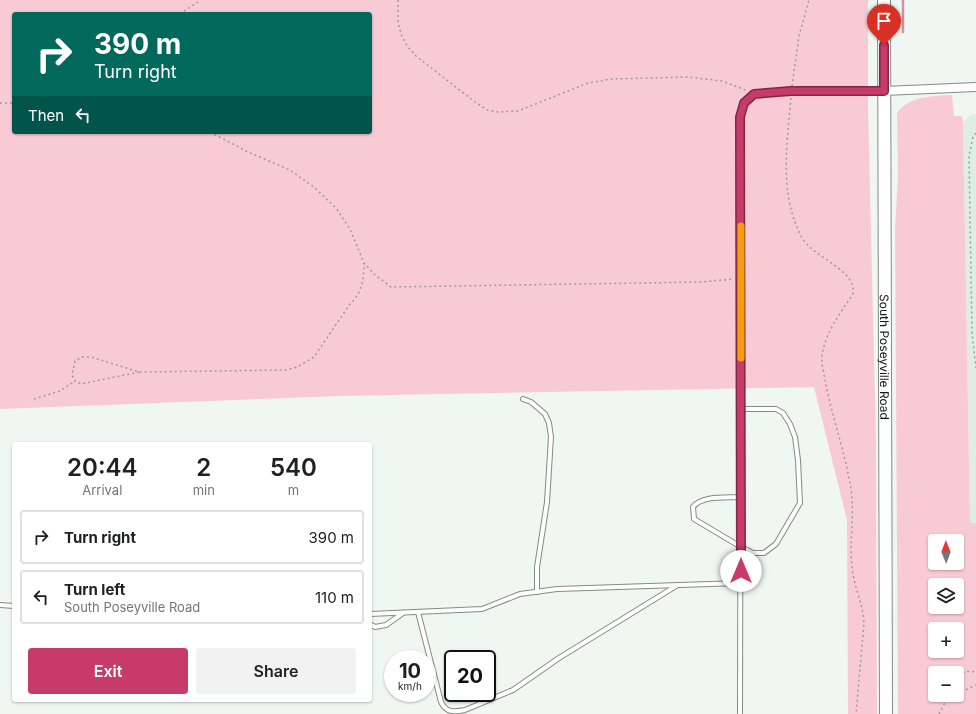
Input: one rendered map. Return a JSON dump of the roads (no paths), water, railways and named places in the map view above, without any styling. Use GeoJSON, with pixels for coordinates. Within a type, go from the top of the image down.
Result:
{"type":"FeatureCollection","features":[{"type":"Feature","properties":{"kind":"main road","name":"South Poseyville Road"},"geometry":{"type":"LineString","coordinates":[[884,0],[886,714]]}},
{"type":"Feature","properties":{"kind":"street"},"geometry":{"type":"LineString","coordinates":[[884,91],[976,87]]}},
{"type":"Feature","properties":{"kind":"lane"},"geometry":{"type":"LineString","coordinates":[[740,714],[740,117],[744,103],[754,94],[791,91],[884,91]]}},
{"type":"Feature","properties":{"kind":"lane"},"geometry":{"type":"LineString","coordinates":[[523,399],[535,405],[545,414],[549,423],[551,437],[547,502],[537,567],[537,592]]}},
{"type":"Feature","properties":{"kind":"lane"},"geometry":{"type":"LineString","coordinates":[[741,408],[776,409],[783,413],[790,424],[796,444],[800,496],[798,508],[776,544],[764,553],[753,553],[741,547],[699,523],[694,519],[692,514],[693,507],[697,503],[705,500],[741,497]]}},
{"type":"Feature","properties":{"kind":"lane"},"geometry":{"type":"LineString","coordinates":[[372,614],[482,609],[520,594],[537,592],[741,583]]}},
{"type":"Feature","properties":{"kind":"lane"},"geometry":{"type":"LineString","coordinates":[[418,612],[441,702],[444,708],[448,711],[456,712],[465,710],[513,690],[559,658],[676,585]]}},
{"type":"Feature","properties":{"kind":"lane"},"geometry":{"type":"LineString","coordinates":[[0,605],[12,606]]}},
{"type":"Feature","properties":{"kind":"lane"},"geometry":{"type":"LineString","coordinates":[[372,625],[375,627],[386,626],[403,613]]}},
{"type":"Feature","properties":{"kind":"waterway"},"geometry":{"type":"LineString","coordinates":[[903,0],[903,32]]}}]}
